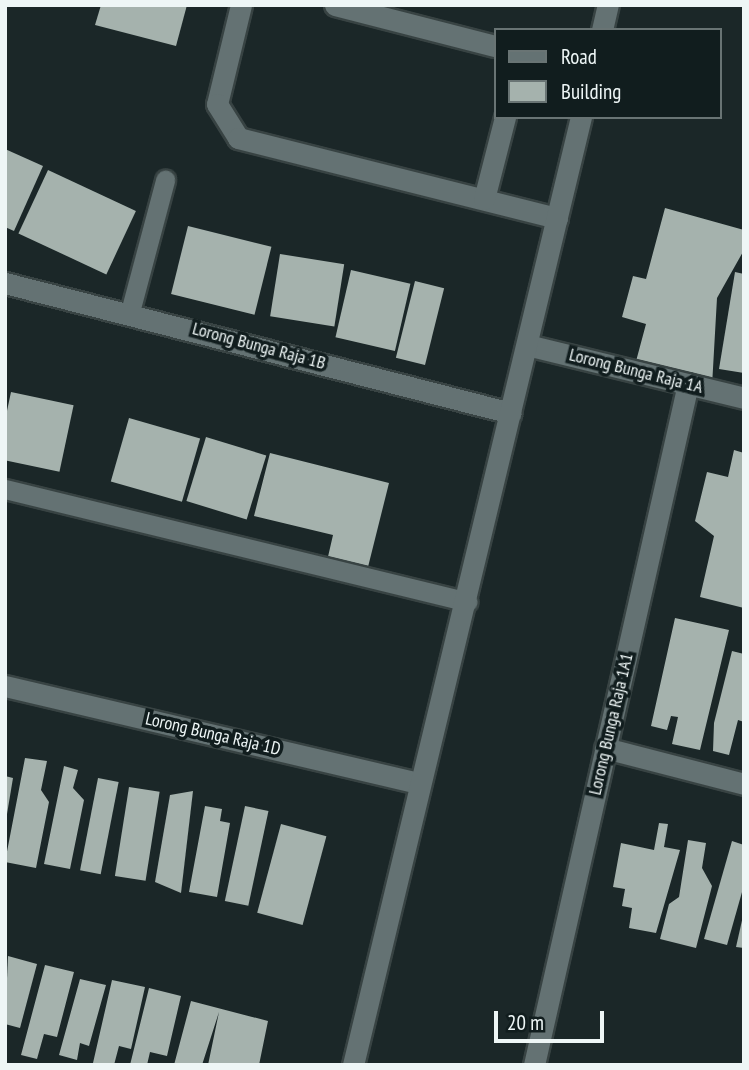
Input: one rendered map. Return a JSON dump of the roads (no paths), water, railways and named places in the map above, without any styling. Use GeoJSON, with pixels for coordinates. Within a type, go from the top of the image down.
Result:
{"type":"FeatureCollection","features":[{"type":"Feature","properties":{"kind":"street"},"geometry":{"type":"LineString","coordinates":[[241,5],[217,104],[238,138],[557,218]]}},
{"type":"Feature","properties":{"kind":"street"},"geometry":{"type":"LineString","coordinates":[[335,5],[494,46]]}},
{"type":"Feature","properties":{"kind":"street"},"geometry":{"type":"LineString","coordinates":[[602,28],[608,5]]}},
{"type":"Feature","properties":{"kind":"street"},"geometry":{"type":"LineString","coordinates":[[485,199],[505,119]]}},
{"type":"Feature","properties":{"kind":"street"},"geometry":{"type":"LineString","coordinates":[[353,1065],[420,783],[467,602],[581,119]]}},
{"type":"Feature","properties":{"kind":"street","name":"Lorong Bunga Raja 1B"},"geometry":{"type":"LineString","coordinates":[[5,283],[130,312],[511,413]]}},
{"type":"Feature","properties":{"kind":"street","name":"Lorong Bunga Raja 1A"},"geometry":{"type":"LineString","coordinates":[[527,345],[744,398]]}},
{"type":"Feature","properties":{"kind":"street","name":"Lorong Bunga Raja 1A1"},"geometry":{"type":"LineString","coordinates":[[534,1065],[688,384]]}},
{"type":"Feature","properties":{"kind":"street","name":"Lorong Bunga Raja 1D"},"geometry":{"type":"LineString","coordinates":[[5,686],[420,783]]}},
{"type":"Feature","properties":{"kind":"street"},"geometry":{"type":"LineString","coordinates":[[605,748],[744,784]]}},
{"type":"Feature","properties":{"kind":"lane"},"geometry":{"type":"LineString","coordinates":[[130,312],[165,180]]}},
{"type":"Feature","properties":{"kind":"lane"},"geometry":{"type":"LineString","coordinates":[[5,489],[467,602]]}}]}
